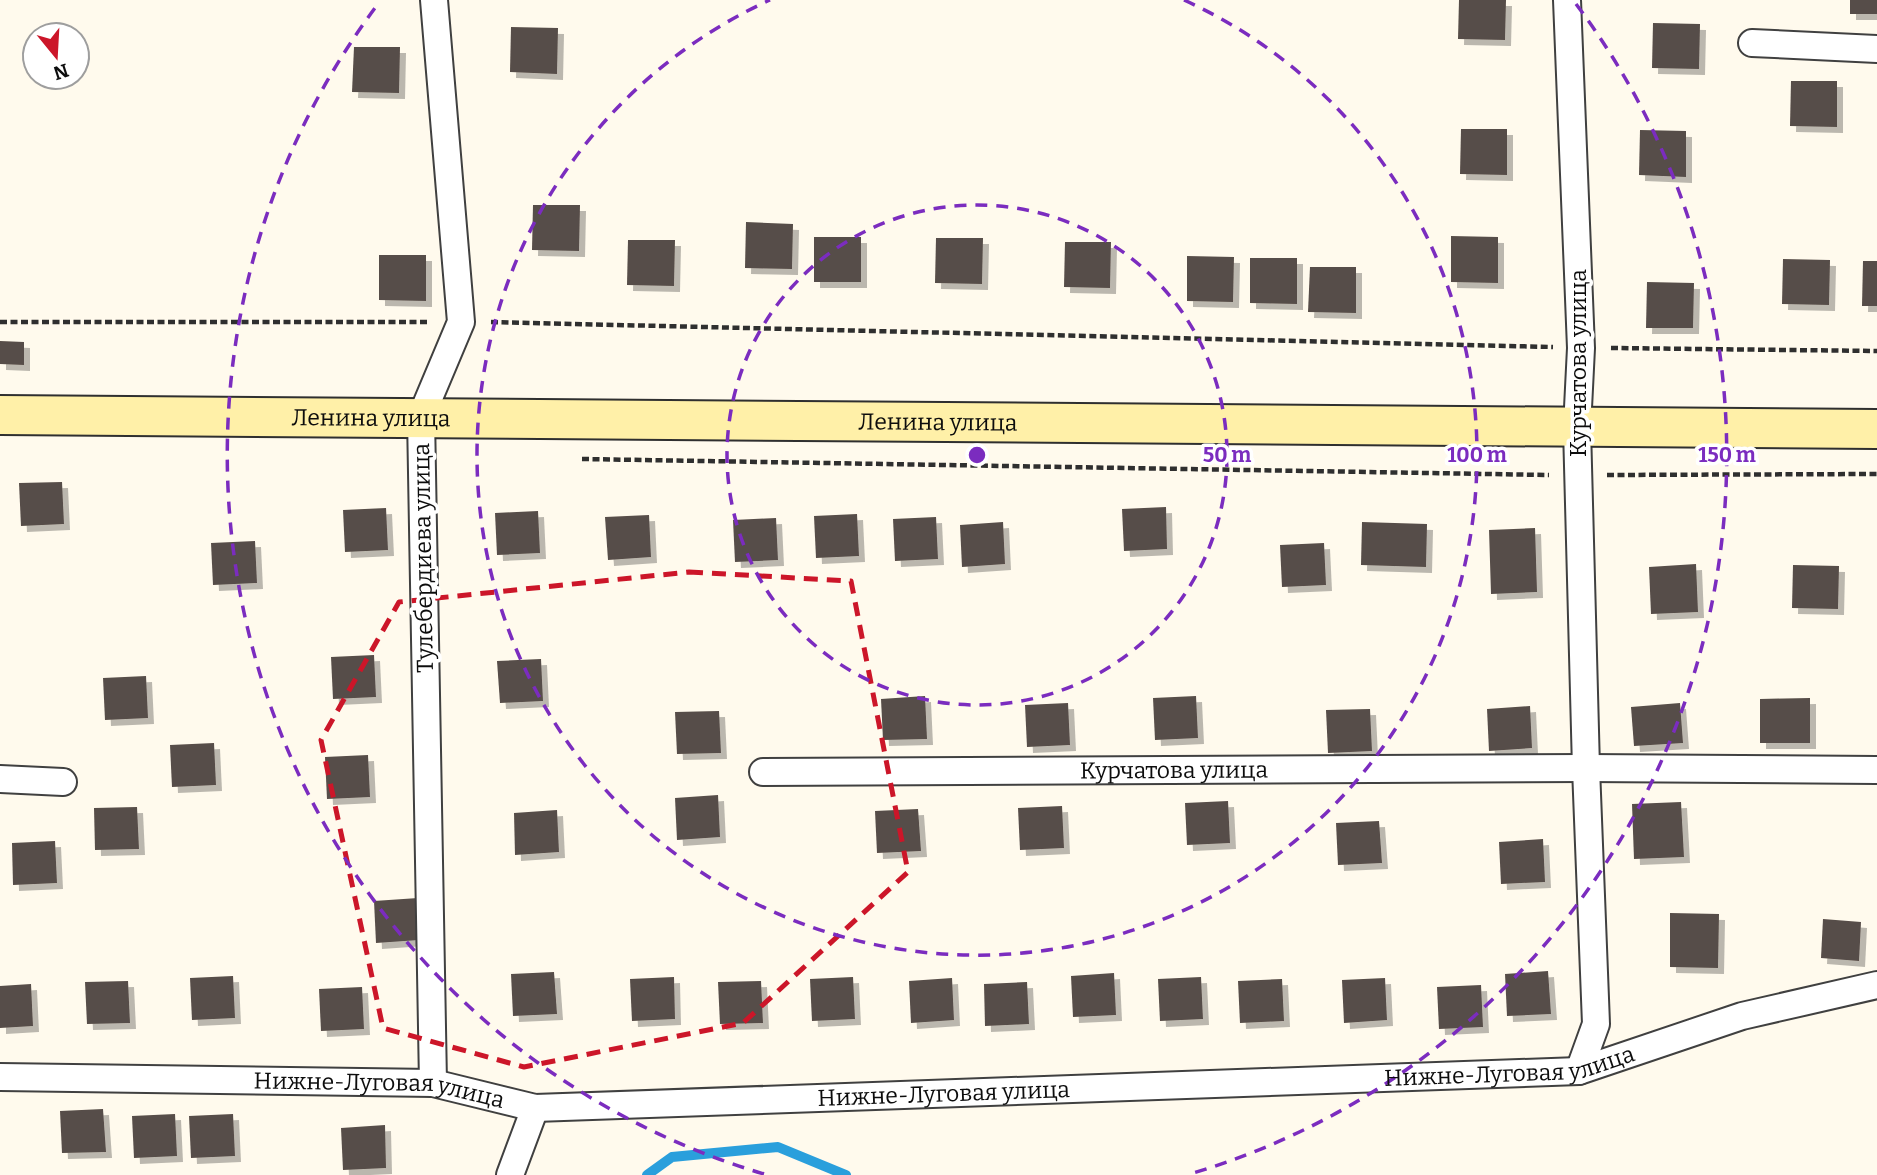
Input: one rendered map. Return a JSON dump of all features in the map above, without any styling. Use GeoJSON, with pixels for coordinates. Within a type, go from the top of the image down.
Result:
{"type":"FeatureCollection","features":[{"type":"Feature","properties":{"kind":"main road","name":"Ленина улица"},"geometry":{"type":"LineString","coordinates":[[0,415],[1877,429]]}},
{"type":"Feature","properties":{"kind":"street","name":"Тулебердиева улица"},"geometry":{"type":"LineString","coordinates":[[433,1083],[421,417],[461,321],[434,0]]}},
{"type":"Feature","properties":{"kind":"street","name":"Курчатова улица"},"geometry":{"type":"LineString","coordinates":[[1567,0],[1581,348],[1577,428],[1596,1024],[1579,1071]]}},
{"type":"Feature","properties":{"kind":"street"},"geometry":{"type":"LineString","coordinates":[[1752,43],[1877,49]]}},
{"type":"Feature","properties":{"kind":"street","name":"Курчатова улица"},"geometry":{"type":"LineString","coordinates":[[763,772],[1586,768],[1877,770]]}},
{"type":"Feature","properties":{"kind":"street"},"geometry":{"type":"LineString","coordinates":[[0,779],[63,782]]}},
{"type":"Feature","properties":{"kind":"street","name":"Нижне-Луговая улица"},"geometry":{"type":"LineString","coordinates":[[0,1077],[433,1083],[536,1108],[1579,1071],[1742,1016],[1877,985]]}},
{"type":"Feature","properties":{"kind":"street"},"geometry":{"type":"LineString","coordinates":[[510,1175],[536,1108]]}},
{"type":"Feature","properties":{"kind":"path"},"geometry":{"type":"LineString","coordinates":[[0,322],[461,321],[1581,348],[1877,351]]}},
{"type":"Feature","properties":{"kind":"path"},"geometry":{"type":"LineString","coordinates":[[575,458],[1579,475],[1877,474]]}},
{"type":"Feature","properties":{"kind":"highlighted area"},"geometry":{"type":"Polygon","coordinates":[[[689,572],[851,581],[908,872],[743,1023],[524,1067],[383,1028],[321,740],[399,602],[689,572]]]}},
{"type":"Feature","properties":{"kind":"building"},"geometry":{"type":"Polygon","coordinates":[[[1459,0],[1506,0],[1505,40],[1458,39],[1459,0]]]}},
{"type":"Feature","properties":{"kind":"building"},"geometry":{"type":"Polygon","coordinates":[[[1850,0],[1877,0],[1877,14],[1850,14],[1850,0]]]}},
{"type":"Feature","properties":{"kind":"building"},"geometry":{"type":"Polygon","coordinates":[[[1653,23],[1700,24],[1699,69],[1652,68],[1653,23]]]}},
{"type":"Feature","properties":{"kind":"building"},"geometry":{"type":"Polygon","coordinates":[[[511,27],[558,28],[557,74],[510,72],[511,27]]]}},
{"type":"Feature","properties":{"kind":"building"},"geometry":{"type":"Polygon","coordinates":[[[354,47],[400,47],[399,93],[352,92],[354,47]]]}},
{"type":"Feature","properties":{"kind":"building"},"geometry":{"type":"Polygon","coordinates":[[[1791,81],[1837,81],[1837,127],[1790,126],[1791,81]]]}},
{"type":"Feature","properties":{"kind":"building"},"geometry":{"type":"Polygon","coordinates":[[[1461,129],[1507,129],[1507,175],[1460,174],[1461,129]]]}},
{"type":"Feature","properties":{"kind":"building"},"geometry":{"type":"Polygon","coordinates":[[[1640,130],[1686,131],[1686,177],[1639,175],[1640,130]]]}},
{"type":"Feature","properties":{"kind":"building"},"geometry":{"type":"Polygon","coordinates":[[[533,205],[580,205],[579,251],[532,250],[533,205]]]}},
{"type":"Feature","properties":{"kind":"building"},"geometry":{"type":"Polygon","coordinates":[[[746,222],[793,224],[792,269],[745,268],[746,222]]]}},
{"type":"Feature","properties":{"kind":"building"},"geometry":{"type":"Polygon","coordinates":[[[1451,236],[1498,237],[1498,283],[1451,282],[1451,236]]]}},
{"type":"Feature","properties":{"kind":"building"},"geometry":{"type":"Polygon","coordinates":[[[814,237],[861,237],[861,282],[814,282],[814,237]]]}},
{"type":"Feature","properties":{"kind":"building"},"geometry":{"type":"Polygon","coordinates":[[[936,238],[983,238],[982,284],[935,283],[936,238]]]}},
{"type":"Feature","properties":{"kind":"building"},"geometry":{"type":"Polygon","coordinates":[[[628,240],[675,240],[674,286],[627,285],[628,240]]]}},
{"type":"Feature","properties":{"kind":"building"},"geometry":{"type":"Polygon","coordinates":[[[1065,242],[1111,242],[1110,288],[1064,287],[1065,242]]]}},
{"type":"Feature","properties":{"kind":"building"},"geometry":{"type":"Polygon","coordinates":[[[379,255],[426,255],[426,301],[379,300],[379,255]]]}},
{"type":"Feature","properties":{"kind":"building"},"geometry":{"type":"Polygon","coordinates":[[[1187,256],[1234,257],[1233,302],[1187,301],[1187,256]]]}},
{"type":"Feature","properties":{"kind":"building"},"geometry":{"type":"Polygon","coordinates":[[[1250,258],[1297,258],[1297,304],[1250,303],[1250,258]]]}},
{"type":"Feature","properties":{"kind":"building"},"geometry":{"type":"Polygon","coordinates":[[[1783,259],[1830,260],[1829,305],[1782,304],[1783,259]]]}},
{"type":"Feature","properties":{"kind":"building"},"geometry":{"type":"Polygon","coordinates":[[[1863,261],[1877,261],[1877,306],[1862,306],[1863,261]]]}},
{"type":"Feature","properties":{"kind":"building"},"geometry":{"type":"Polygon","coordinates":[[[1310,267],[1356,267],[1356,313],[1308,312],[1310,267]]]}},
{"type":"Feature","properties":{"kind":"building"},"geometry":{"type":"Polygon","coordinates":[[[1647,282],[1694,283],[1693,328],[1646,328],[1647,282]]]}},
{"type":"Feature","properties":{"kind":"building"},"geometry":{"type":"Polygon","coordinates":[[[0,341],[24,342],[24,365],[0,364],[0,341]]]}},
{"type":"Feature","properties":{"kind":"building"},"geometry":{"type":"Polygon","coordinates":[[[62,482],[64,524],[21,526],[19,483],[62,482]]]}},
{"type":"Feature","properties":{"kind":"building"},"geometry":{"type":"Polygon","coordinates":[[[1166,507],[1167,549],[1124,551],[1122,509],[1166,507]]]}},
{"type":"Feature","properties":{"kind":"building"},"geometry":{"type":"Polygon","coordinates":[[[386,508],[388,550],[345,552],[343,510],[386,508]]]}},
{"type":"Feature","properties":{"kind":"building"},"geometry":{"type":"Polygon","coordinates":[[[538,511],[540,553],[497,555],[495,513],[538,511]]]}},
{"type":"Feature","properties":{"kind":"building"},"geometry":{"type":"Polygon","coordinates":[[[857,514],[859,556],[816,558],[814,516],[857,514]]]}},
{"type":"Feature","properties":{"kind":"building"},"geometry":{"type":"Polygon","coordinates":[[[649,515],[651,557],[608,560],[605,517],[649,515]]]}},
{"type":"Feature","properties":{"kind":"building"},"geometry":{"type":"Polygon","coordinates":[[[936,517],[938,559],[895,561],[893,519],[936,517]]]}},
{"type":"Feature","properties":{"kind":"building"},"geometry":{"type":"Polygon","coordinates":[[[776,518],[778,560],[735,562],[733,520],[776,518]]]}},
{"type":"Feature","properties":{"kind":"building"},"geometry":{"type":"Polygon","coordinates":[[[1003,522],[1005,564],[962,567],[960,525],[1003,522]]]}},
{"type":"Feature","properties":{"kind":"building"},"geometry":{"type":"Polygon","coordinates":[[[1362,522],[1427,524],[1426,567],[1361,565],[1362,522]]]}},
{"type":"Feature","properties":{"kind":"building"},"geometry":{"type":"Polygon","coordinates":[[[1535,528],[1537,592],[1491,594],[1489,530],[1535,528]]]}},
{"type":"Feature","properties":{"kind":"building"},"geometry":{"type":"Polygon","coordinates":[[[255,541],[257,583],[213,585],[211,543],[255,541]]]}},
{"type":"Feature","properties":{"kind":"building"},"geometry":{"type":"Polygon","coordinates":[[[1324,543],[1326,585],[1282,587],[1280,545],[1324,543]]]}},
{"type":"Feature","properties":{"kind":"building"},"geometry":{"type":"Polygon","coordinates":[[[1696,564],[1698,612],[1651,614],[1649,567],[1696,564]]]}},
{"type":"Feature","properties":{"kind":"building"},"geometry":{"type":"Polygon","coordinates":[[[1793,565],[1839,566],[1838,609],[1792,608],[1793,565]]]}},
{"type":"Feature","properties":{"kind":"building"},"geometry":{"type":"Polygon","coordinates":[[[374,655],[376,697],[333,699],[331,657],[374,655]]]}},
{"type":"Feature","properties":{"kind":"building"},"geometry":{"type":"Polygon","coordinates":[[[541,659],[543,701],[500,703],[497,661],[541,659]]]}},
{"type":"Feature","properties":{"kind":"building"},"geometry":{"type":"Polygon","coordinates":[[[146,676],[148,718],[105,720],[103,678],[146,676]]]}},
{"type":"Feature","properties":{"kind":"building"},"geometry":{"type":"Polygon","coordinates":[[[925,696],[927,739],[883,740],[881,699],[925,696]]]}},
{"type":"Feature","properties":{"kind":"building"},"geometry":{"type":"Polygon","coordinates":[[[1196,696],[1198,738],[1155,740],[1153,698],[1196,696]]]}},
{"type":"Feature","properties":{"kind":"building"},"geometry":{"type":"Polygon","coordinates":[[[1810,698],[1810,743],[1760,743],[1760,699],[1810,698]]]}},
{"type":"Feature","properties":{"kind":"building"},"geometry":{"type":"Polygon","coordinates":[[[1068,703],[1070,745],[1027,747],[1025,705],[1068,703]]]}},
{"type":"Feature","properties":{"kind":"building"},"geometry":{"type":"Polygon","coordinates":[[[1680,703],[1683,743],[1634,746],[1631,707],[1680,703]]]}},
{"type":"Feature","properties":{"kind":"building"},"geometry":{"type":"Polygon","coordinates":[[[1530,706],[1532,748],[1489,751],[1487,709],[1530,706]]]}},
{"type":"Feature","properties":{"kind":"building"},"geometry":{"type":"Polygon","coordinates":[[[1370,709],[1372,751],[1328,753],[1326,710],[1370,709]]]}},
{"type":"Feature","properties":{"kind":"building"},"geometry":{"type":"Polygon","coordinates":[[[719,711],[721,753],[677,754],[675,712],[719,711]]]}},
{"type":"Feature","properties":{"kind":"building"},"geometry":{"type":"Polygon","coordinates":[[[214,743],[216,785],[172,787],[170,745],[214,743]]]}},
{"type":"Feature","properties":{"kind":"building"},"geometry":{"type":"Polygon","coordinates":[[[368,755],[370,797],[327,799],[325,757],[368,755]]]}},
{"type":"Feature","properties":{"kind":"building"},"geometry":{"type":"Polygon","coordinates":[[[718,795],[720,837],[677,840],[675,798],[718,795]]]}},
{"type":"Feature","properties":{"kind":"building"},"geometry":{"type":"Polygon","coordinates":[[[1228,801],[1230,843],[1187,845],[1185,803],[1228,801]]]}},
{"type":"Feature","properties":{"kind":"building"},"geometry":{"type":"Polygon","coordinates":[[[1681,802],[1684,857],[1634,859],[1632,804],[1681,802]]]}},
{"type":"Feature","properties":{"kind":"building"},"geometry":{"type":"Polygon","coordinates":[[[1062,806],[1064,848],[1020,850],[1018,808],[1062,806]]]}},
{"type":"Feature","properties":{"kind":"building"},"geometry":{"type":"Polygon","coordinates":[[[137,807],[139,849],[95,850],[94,808],[137,807]]]}},
{"type":"Feature","properties":{"kind":"building"},"geometry":{"type":"Polygon","coordinates":[[[918,809],[921,851],[877,853],[875,811],[918,809]]]}},
{"type":"Feature","properties":{"kind":"building"},"geometry":{"type":"Polygon","coordinates":[[[557,810],[559,852],[515,855],[514,813],[557,810]]]}},
{"type":"Feature","properties":{"kind":"building"},"geometry":{"type":"Polygon","coordinates":[[[1379,821],[1382,863],[1338,865],[1336,823],[1379,821]]]}},
{"type":"Feature","properties":{"kind":"building"},"geometry":{"type":"Polygon","coordinates":[[[1543,839],[1545,882],[1501,884],[1499,842],[1543,839]]]}},
{"type":"Feature","properties":{"kind":"building"},"geometry":{"type":"Polygon","coordinates":[[[55,841],[57,883],[13,885],[12,843],[55,841]]]}},
{"type":"Feature","properties":{"kind":"building"},"geometry":{"type":"Polygon","coordinates":[[[418,898],[419,940],[376,943],[374,901],[418,898]]]}},
{"type":"Feature","properties":{"kind":"building"},"geometry":{"type":"Polygon","coordinates":[[[1670,913],[1719,914],[1718,968],[1670,967],[1670,913]]]}},
{"type":"Feature","properties":{"kind":"building"},"geometry":{"type":"Polygon","coordinates":[[[1823,919],[1861,922],[1859,961],[1821,958],[1823,919]]]}},
{"type":"Feature","properties":{"kind":"building"},"geometry":{"type":"Polygon","coordinates":[[[1548,971],[1551,1014],[1507,1016],[1505,974],[1548,971]]]}},
{"type":"Feature","properties":{"kind":"building"},"geometry":{"type":"Polygon","coordinates":[[[554,972],[557,1014],[513,1016],[511,974],[554,972]]]}},
{"type":"Feature","properties":{"kind":"building"},"geometry":{"type":"Polygon","coordinates":[[[1114,973],[1116,1015],[1073,1017],[1071,976],[1114,973]]]}},
{"type":"Feature","properties":{"kind":"building"},"geometry":{"type":"Polygon","coordinates":[[[233,976],[235,1018],[192,1020],[190,978],[233,976]]]}},
{"type":"Feature","properties":{"kind":"building"},"geometry":{"type":"Polygon","coordinates":[[[674,977],[675,1019],[632,1021],[630,979],[674,977]]]}},
{"type":"Feature","properties":{"kind":"building"},"geometry":{"type":"Polygon","coordinates":[[[853,977],[855,1019],[812,1021],[810,979],[853,977]]]}},
{"type":"Feature","properties":{"kind":"building"},"geometry":{"type":"Polygon","coordinates":[[[1201,977],[1203,1019],[1160,1021],[1158,979],[1201,977]]]}},
{"type":"Feature","properties":{"kind":"building"},"geometry":{"type":"Polygon","coordinates":[[[952,978],[954,1020],[911,1023],[909,981],[952,978]]]}},
{"type":"Feature","properties":{"kind":"building"},"geometry":{"type":"Polygon","coordinates":[[[1385,978],[1387,1020],[1344,1023],[1342,980],[1385,978]]]}},
{"type":"Feature","properties":{"kind":"building"},"geometry":{"type":"Polygon","coordinates":[[[1282,979],[1284,1021],[1240,1023],[1238,981],[1282,979]]]}},
{"type":"Feature","properties":{"kind":"building"},"geometry":{"type":"Polygon","coordinates":[[[128,981],[130,1023],[87,1024],[85,982],[128,981]]]}},
{"type":"Feature","properties":{"kind":"building"},"geometry":{"type":"Polygon","coordinates":[[[761,981],[763,1023],[720,1024],[718,982],[761,981]]]}},
{"type":"Feature","properties":{"kind":"building"},"geometry":{"type":"Polygon","coordinates":[[[1027,982],[1029,1024],[985,1026],[984,984],[1027,982]]]}},
{"type":"Feature","properties":{"kind":"building"},"geometry":{"type":"Polygon","coordinates":[[[31,984],[33,1026],[0,1028],[0,986],[31,984]]]}},
{"type":"Feature","properties":{"kind":"building"},"geometry":{"type":"Polygon","coordinates":[[[1481,985],[1483,1027],[1439,1029],[1437,987],[1481,985]]]}},
{"type":"Feature","properties":{"kind":"building"},"geometry":{"type":"Polygon","coordinates":[[[362,987],[364,1029],[321,1031],[319,989],[362,987]]]}},
{"type":"Feature","properties":{"kind":"building"},"geometry":{"type":"Polygon","coordinates":[[[103,1109],[106,1152],[62,1153],[60,1111],[103,1109]]]}},
{"type":"Feature","properties":{"kind":"building"},"geometry":{"type":"Polygon","coordinates":[[[175,1114],[177,1156],[134,1158],[132,1116],[175,1114]]]}},
{"type":"Feature","properties":{"kind":"building"},"geometry":{"type":"Polygon","coordinates":[[[233,1114],[235,1156],[191,1158],[189,1116],[233,1114]]]}},
{"type":"Feature","properties":{"kind":"building"},"geometry":{"type":"Polygon","coordinates":[[[385,1125],[386,1168],[343,1170],[341,1128],[385,1125]]]}},
{"type":"Feature","properties":{"kind":"waterway"},"geometry":{"type":"LineString","coordinates":[[647,1175],[672,1157],[778,1147],[846,1175]]}}]}
